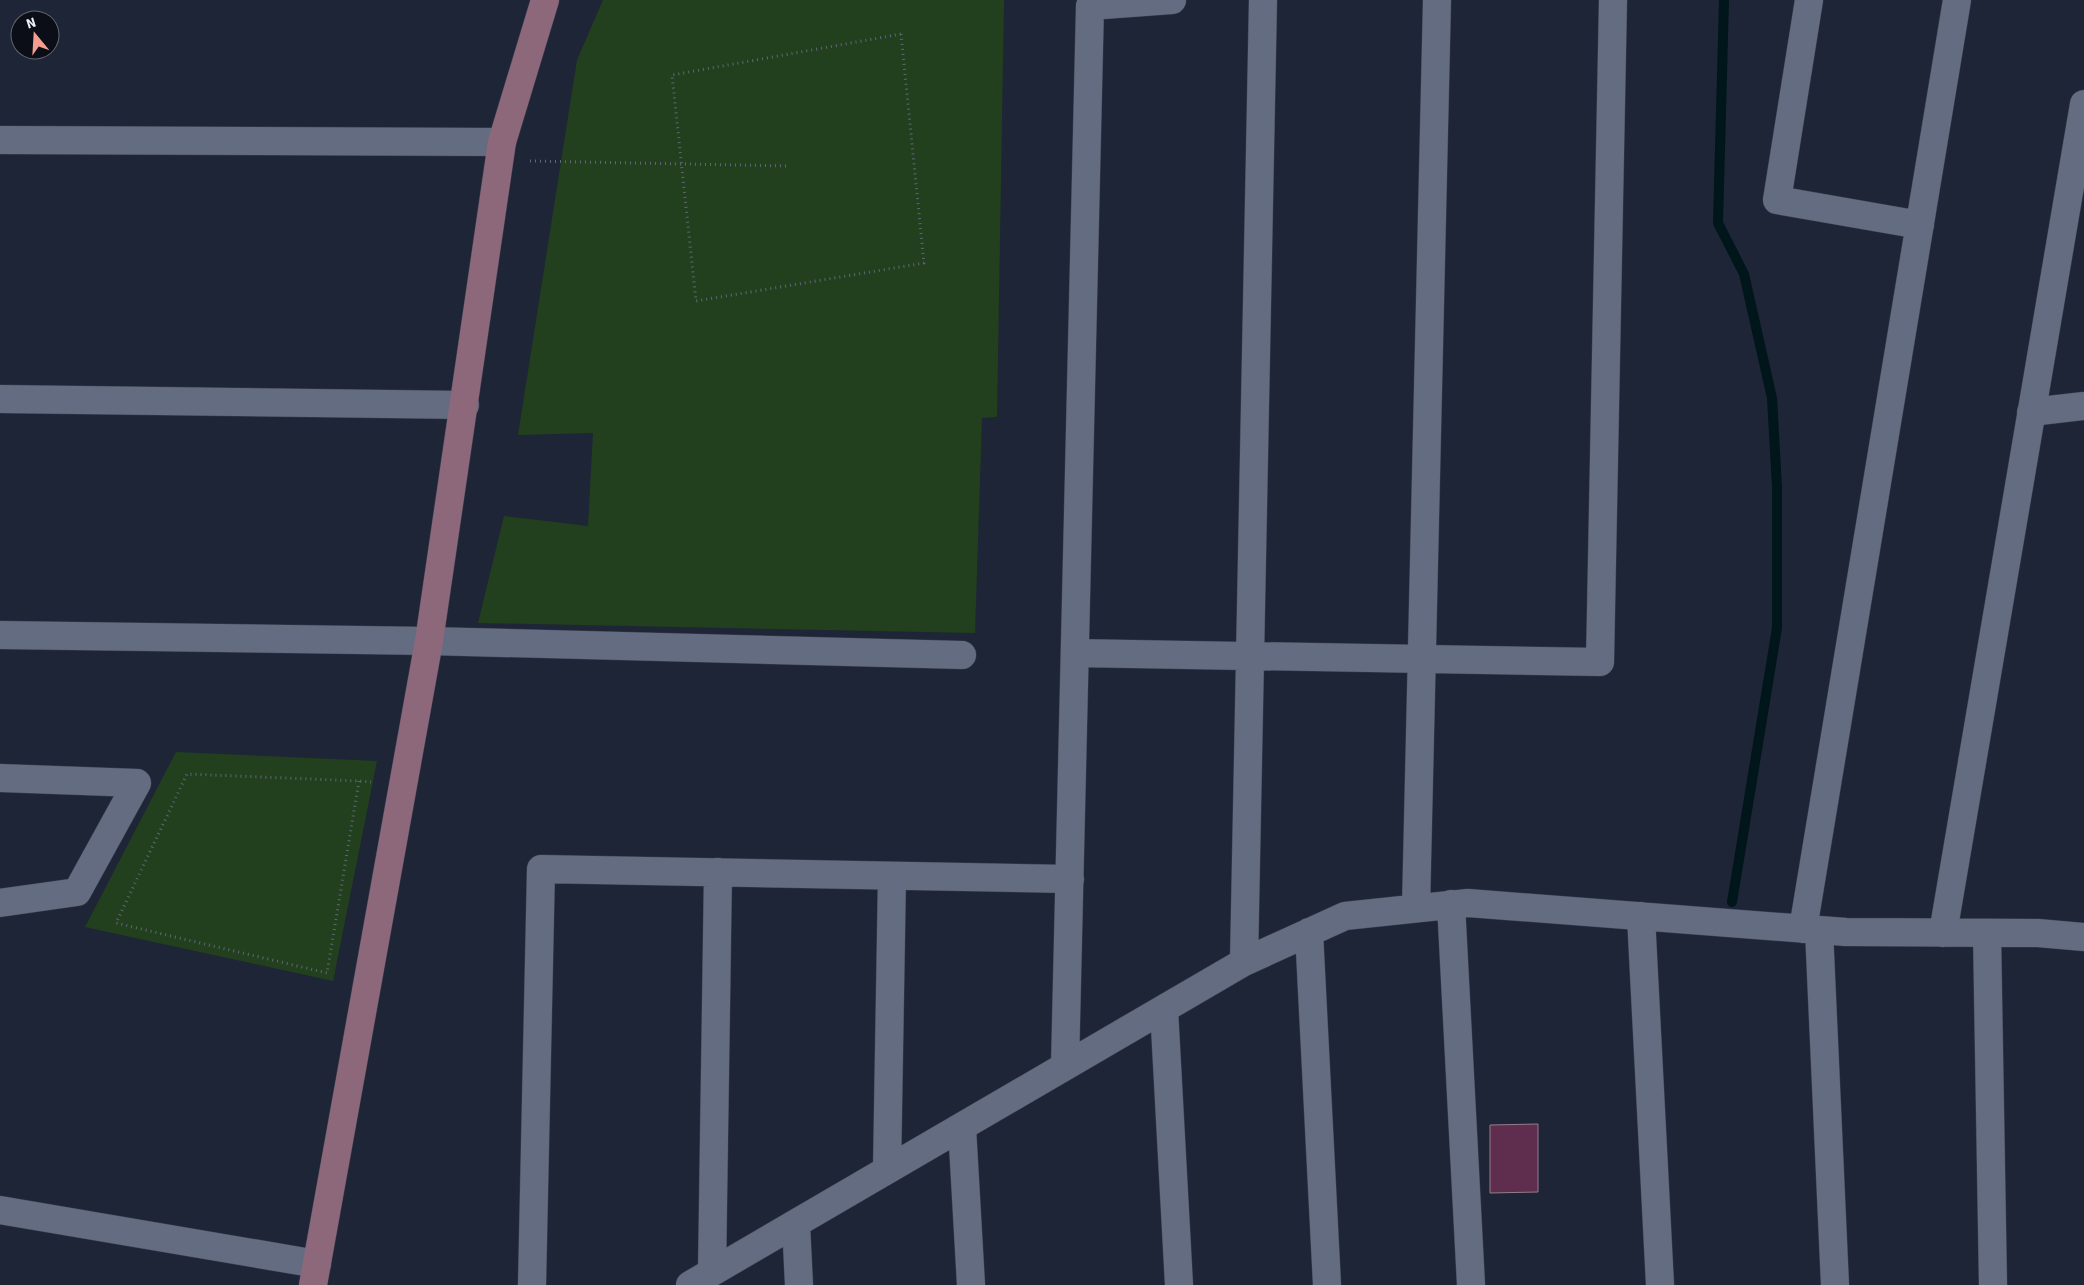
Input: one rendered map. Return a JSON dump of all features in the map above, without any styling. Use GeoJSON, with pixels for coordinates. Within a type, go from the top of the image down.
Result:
{"type":"FeatureCollection","features":[{"type":"Feature","properties":{"kind":"main road"},"geometry":{"type":"LineString","coordinates":[[315,1275],[430,642],[501,152],[545,0]]}},
{"type":"Feature","properties":{"kind":"street"},"geometry":{"type":"LineString","coordinates":[[1065,1066],[1090,6],[1172,0]]}},
{"type":"Feature","properties":{"kind":"street"},"geometry":{"type":"LineString","coordinates":[[1244,962],[1263,0]]}},
{"type":"Feature","properties":{"kind":"street"},"geometry":{"type":"LineString","coordinates":[[1416,908],[1437,0]]}},
{"type":"Feature","properties":{"kind":"street"},"geometry":{"type":"LineString","coordinates":[[1075,653],[1600,662],[1613,0]]}},
{"type":"Feature","properties":{"kind":"street"},"geometry":{"type":"LineString","coordinates":[[1808,0],[1777,200],[1920,226]]}},
{"type":"Feature","properties":{"kind":"street"},"geometry":{"type":"LineString","coordinates":[[1835,1285],[1811,929],[1957,0]]}},
{"type":"Feature","properties":{"kind":"street"},"geometry":{"type":"LineString","coordinates":[[1943,932],[2084,104]]}},
{"type":"Feature","properties":{"kind":"street"},"geometry":{"type":"LineString","coordinates":[[0,140],[501,152]]}},
{"type":"Feature","properties":{"kind":"street"},"geometry":{"type":"LineString","coordinates":[[0,399],[465,405]]}},
{"type":"Feature","properties":{"kind":"street"},"geometry":{"type":"LineString","coordinates":[[2032,412],[2084,406]]}},
{"type":"Feature","properties":{"kind":"street"},"geometry":{"type":"LineString","coordinates":[[0,635],[430,642],[962,655]]}},
{"type":"Feature","properties":{"kind":"street"},"geometry":{"type":"LineString","coordinates":[[0,778],[137,783],[77,892],[0,903]]}},
{"type":"Feature","properties":{"kind":"street"},"geometry":{"type":"LineString","coordinates":[[532,1285],[541,869],[1070,879]]}},
{"type":"Feature","properties":{"kind":"street"},"geometry":{"type":"LineString","coordinates":[[701,1279],[718,872]]}},
{"type":"Feature","properties":{"kind":"street"},"geometry":{"type":"LineString","coordinates":[[887,1170],[892,876]]}},
{"type":"Feature","properties":{"kind":"street"},"geometry":{"type":"LineString","coordinates":[[701,1279],[1244,962],[1345,916],[1468,903],[1846,932],[1943,932],[2084,937]]}},
{"type":"Feature","properties":{"kind":"street"},"geometry":{"type":"LineString","coordinates":[[1451,904],[1471,1285]]}},
{"type":"Feature","properties":{"kind":"street"},"geometry":{"type":"LineString","coordinates":[[1641,916],[1660,1285]]}},
{"type":"Feature","properties":{"kind":"street"},"geometry":{"type":"LineString","coordinates":[[1309,932],[1327,1285]]}},
{"type":"Feature","properties":{"kind":"street"},"geometry":{"type":"LineString","coordinates":[[1987,933],[1993,1285]]}},
{"type":"Feature","properties":{"kind":"street"},"geometry":{"type":"LineString","coordinates":[[1164,1009],[1179,1285]]}},
{"type":"Feature","properties":{"kind":"street"},"geometry":{"type":"LineString","coordinates":[[962,1127],[971,1285]]}},
{"type":"Feature","properties":{"kind":"street"},"geometry":{"type":"LineString","coordinates":[[0,1210],[315,1275]]}},
{"type":"Feature","properties":{"kind":"street"},"geometry":{"type":"LineString","coordinates":[[796,1224],[799,1285]]}},
{"type":"Feature","properties":{"kind":"path"},"geometry":{"type":"LineString","coordinates":[[900,34],[924,263],[696,301],[682,164],[672,75],[900,34]]}},
{"type":"Feature","properties":{"kind":"path"},"geometry":{"type":"LineString","coordinates":[[501,152],[682,164],[789,166]]}},
{"type":"Feature","properties":{"kind":"path"},"geometry":{"type":"LineString","coordinates":[[359,781],[327,973],[116,923],[187,774],[359,781],[404,783]]}},
{"type":"Feature","properties":{"kind":"green space"},"geometry":{"type":"Polygon","coordinates":[[[603,0],[1004,0],[997,417],[982,418],[975,633],[478,623],[504,516],[588,526],[593,433],[518,435],[577,60],[603,0]]]}},
{"type":"Feature","properties":{"kind":"green space"},"geometry":{"type":"Polygon","coordinates":[[[176,752],[377,761],[333,981],[85,927],[176,752]]]}},
{"type":"Feature","properties":{"kind":"building"},"geometry":{"type":"Polygon","coordinates":[[[1538,1124],[1538,1192],[1490,1193],[1490,1125],[1538,1124]]]}},
{"type":"Feature","properties":{"kind":"waterway"},"geometry":{"type":"LineString","coordinates":[[1724,0],[1718,223],[1744,274],[1772,398],[1777,487],[1777,628],[1732,902]]}}]}
